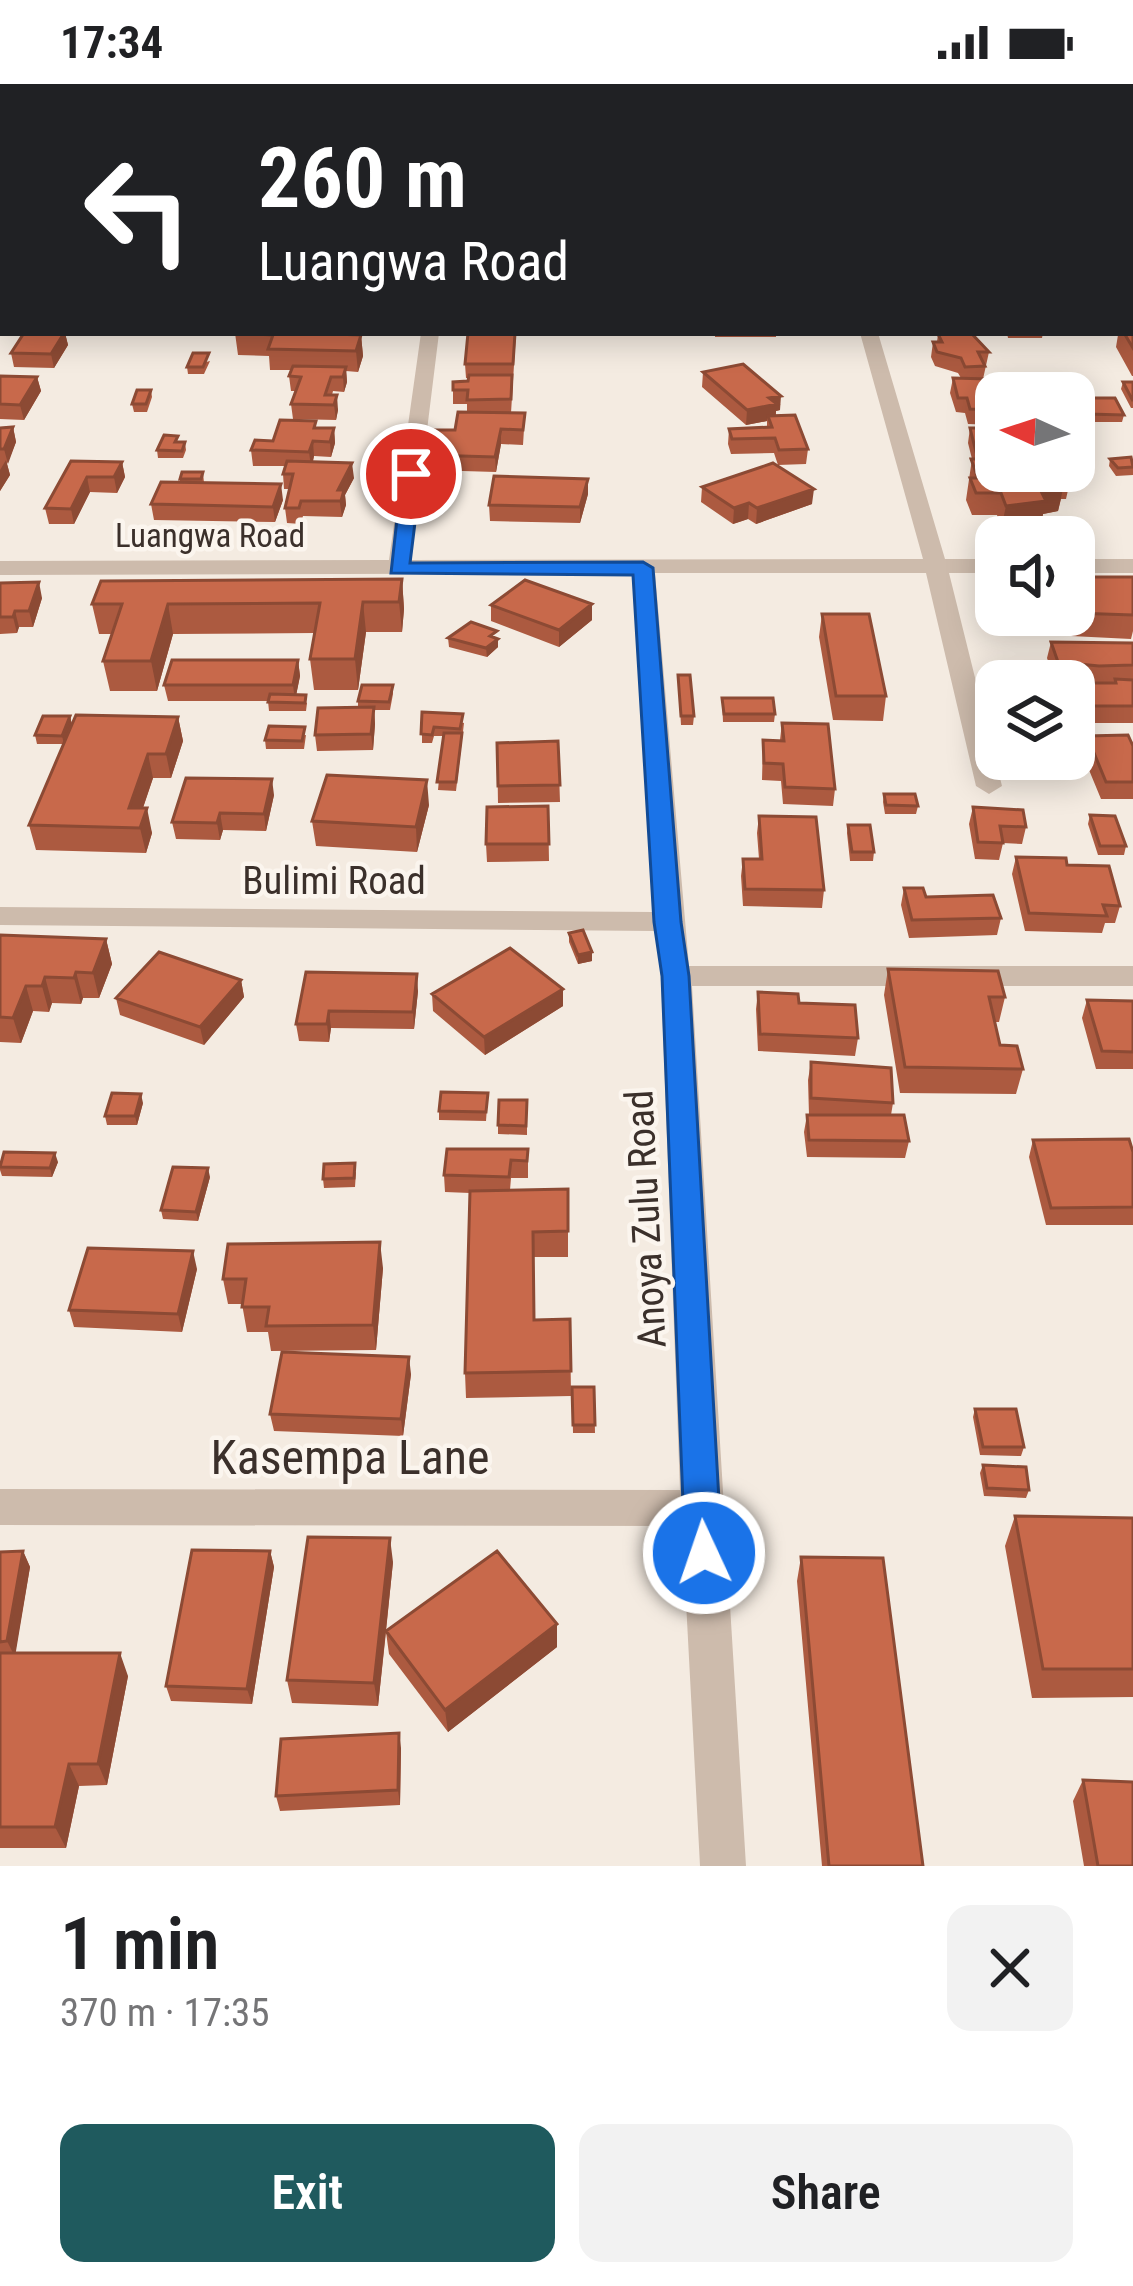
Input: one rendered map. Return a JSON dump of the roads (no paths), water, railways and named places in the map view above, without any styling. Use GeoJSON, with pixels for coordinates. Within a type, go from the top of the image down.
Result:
{"type":"FeatureCollection","features":[{"type":"Feature","properties":{"kind":"street"},"geometry":{"type":"LineString","coordinates":[[399,569],[430,336]]}},
{"type":"Feature","properties":{"kind":"street"},"geometry":{"type":"LineString","coordinates":[[870,336],[937,566],[989,786]]}},
{"type":"Feature","properties":{"kind":"street","name":"Luangwa Road"},"geometry":{"type":"LineString","coordinates":[[0,568],[975,566]]}},
{"type":"Feature","properties":{"kind":"street"},"geometry":{"type":"LineString","coordinates":[[1095,566],[1133,566]]}},
{"type":"Feature","properties":{"kind":"street","name":"Anoya Zulu Road"},"geometry":{"type":"LineString","coordinates":[[643,568],[668,922],[676,976],[701,1508],[724,1866]]}},
{"type":"Feature","properties":{"kind":"street","name":"Bulimi Road"},"geometry":{"type":"LineString","coordinates":[[0,916],[668,922]]}},
{"type":"Feature","properties":{"kind":"street"},"geometry":{"type":"LineString","coordinates":[[676,976],[1133,976]]}},
{"type":"Feature","properties":{"kind":"street","name":"Kasempa Lane"},"geometry":{"type":"LineString","coordinates":[[0,1507],[701,1508]]}}]}
